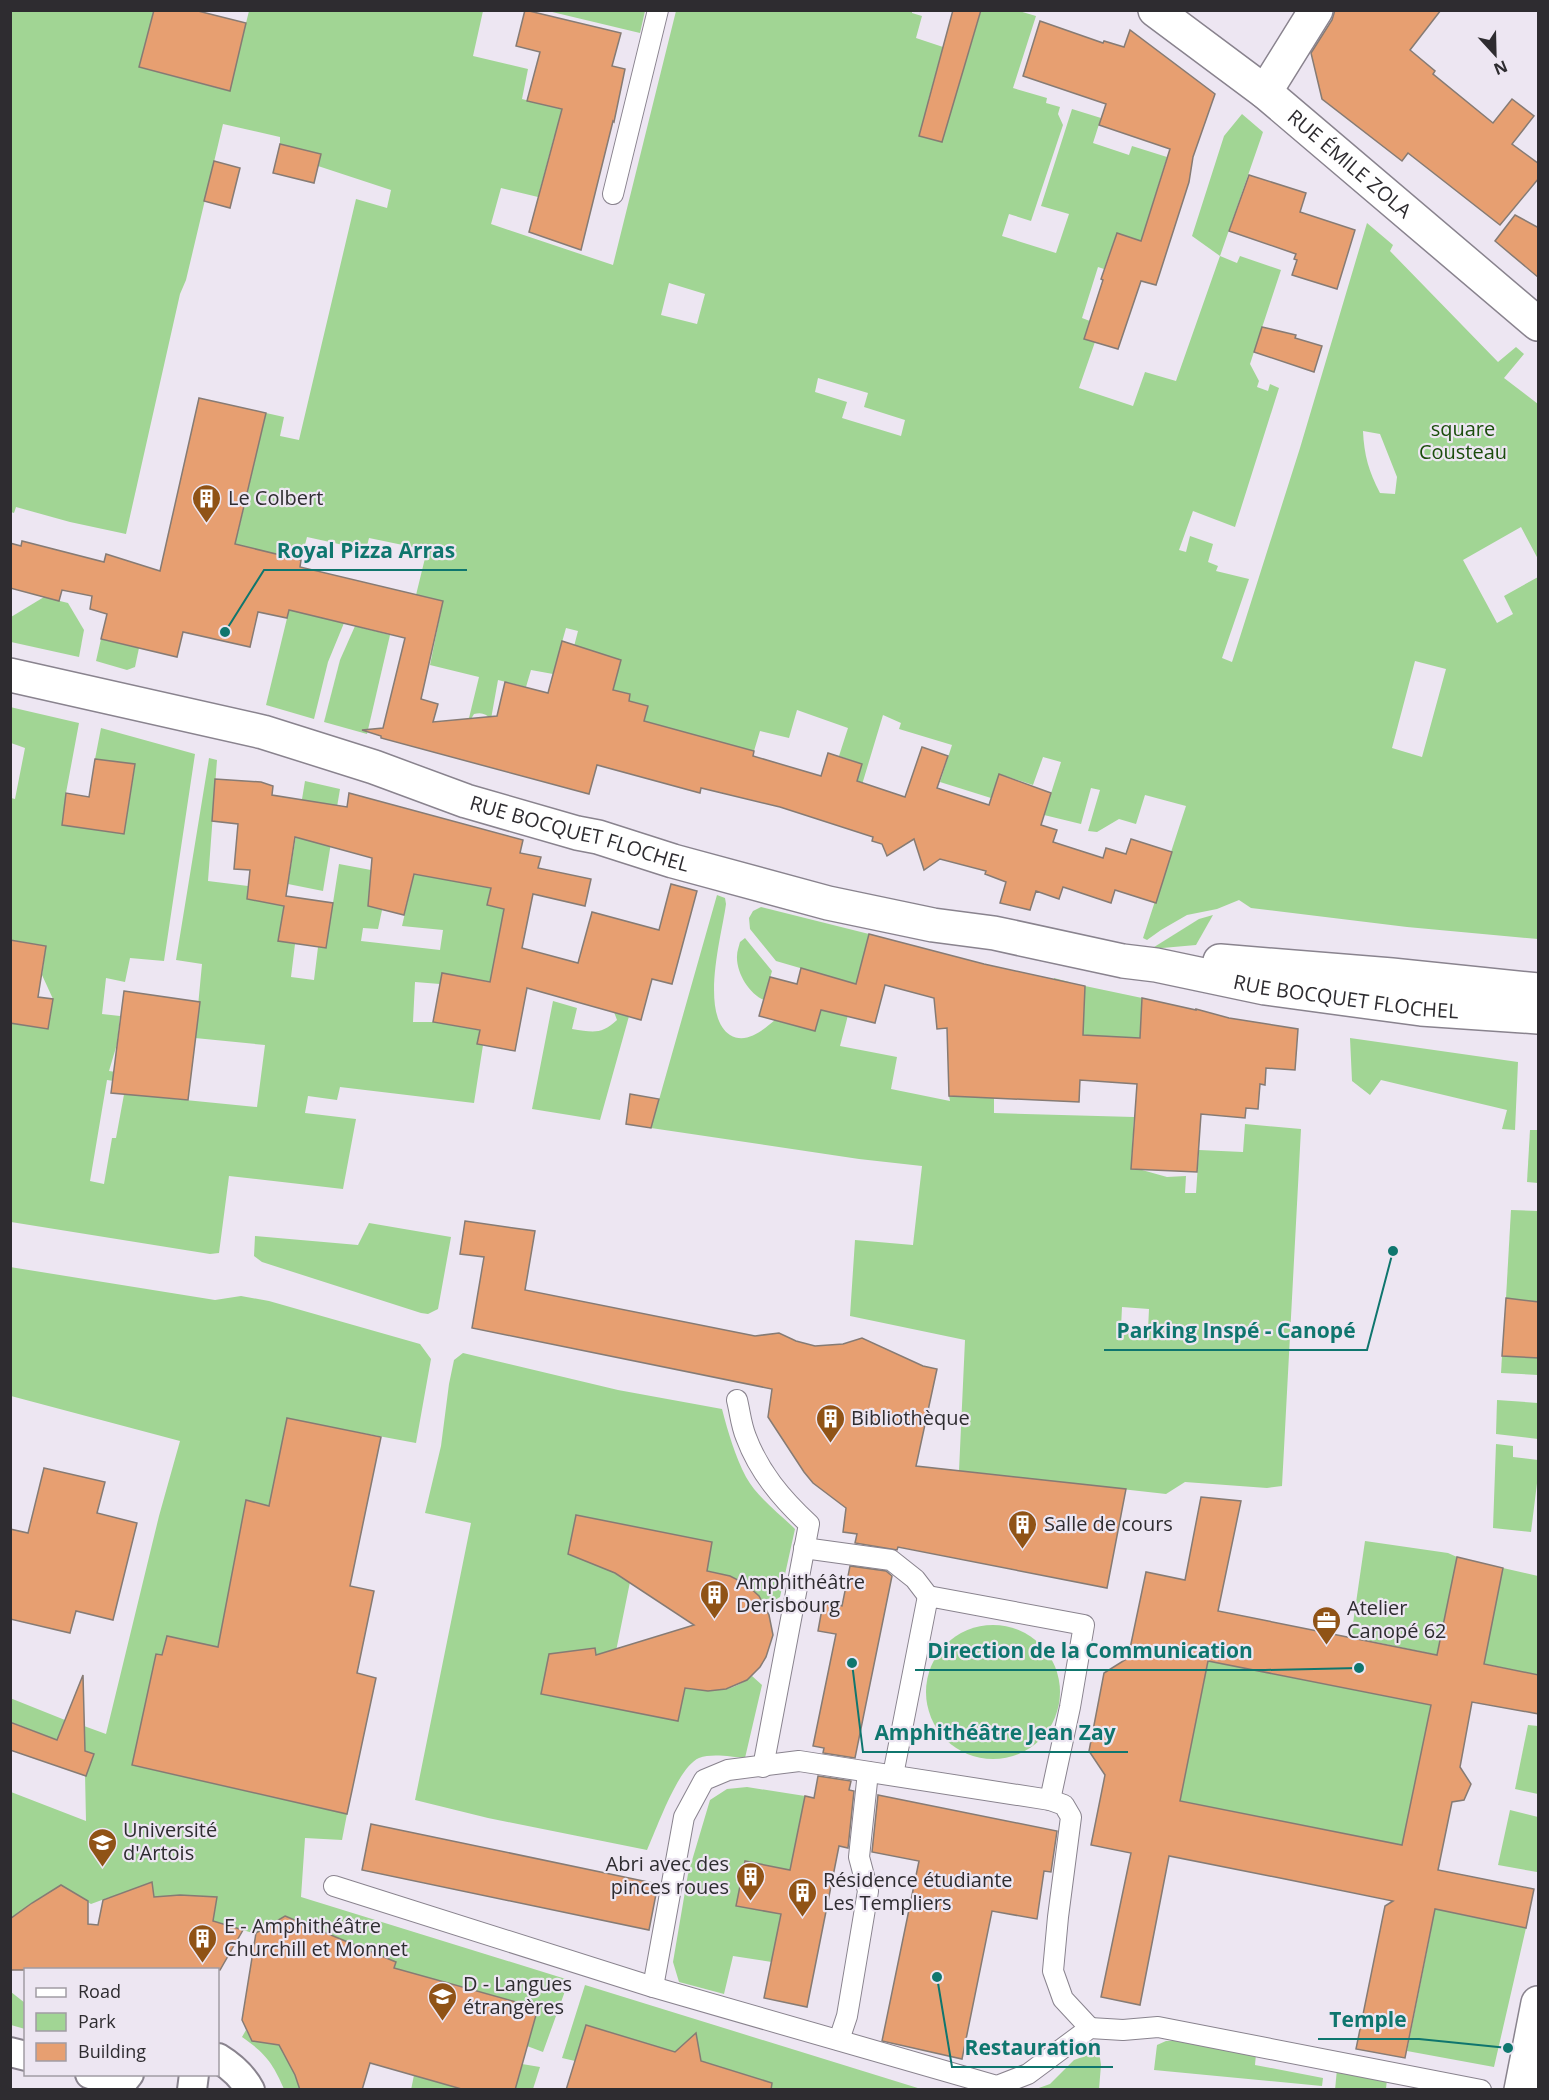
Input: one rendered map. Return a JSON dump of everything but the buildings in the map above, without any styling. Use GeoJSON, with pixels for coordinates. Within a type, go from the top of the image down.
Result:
{"type":"FeatureCollection","features":[{"type":"Feature","properties":{"kind":"street","name":"RUE ÉMILE ZOLA"},"geometry":{"type":"LineString","coordinates":[[1155,10],[1265,92],[1539,324]]}},
{"type":"Feature","properties":{"kind":"street"},"geometry":{"type":"LineString","coordinates":[[1265,92],[1316,10]]}},
{"type":"Feature","properties":{"kind":"street","name":"RUE BOCQUET FLOCHEL"},"geometry":{"type":"LineString","coordinates":[[10,675],[263,732],[374,767],[466,801],[828,903],[933,925],[994,933],[1123,961],[1156,964],[1265,988],[1421,1009],[1531,1013]]}},
{"type":"Feature","properties":{"kind":"street","name":"RUE BOCQUET FLOCHEL"},"geometry":{"type":"LineString","coordinates":[[1156,964],[1199,959],[1539,990]]}},
{"type":"Feature","properties":{"kind":"street"},"geometry":{"type":"LineString","coordinates":[[1528,2073],[1539,2003]]}},
{"type":"Feature","properties":{"kind":"street"},"geometry":{"type":"LineString","coordinates":[[219,2059],[231,2066],[250,2090]]}},
{"type":"Feature","properties":{"kind":"street"},"geometry":{"type":"LineString","coordinates":[[96,2076],[121,2084],[127,2076]]}},
{"type":"Feature","properties":{"kind":"lane"},"geometry":{"type":"LineString","coordinates":[[613,194],[658,10]]}},
{"type":"Feature","properties":{"kind":"lane"},"geometry":{"type":"LineString","coordinates":[[737,1400],[746,1437],[764,1474],[785,1502],[809,1524],[763,1767]]}},
{"type":"Feature","properties":{"kind":"lane"},"geometry":{"type":"LineString","coordinates":[[804,1548],[891,1560],[915,1579],[928,1596],[1084,1625],[1070,1707],[1050,1800]]}},
{"type":"Feature","properties":{"kind":"lane"},"geometry":{"type":"LineString","coordinates":[[893,1775],[928,1596]]}},
{"type":"Feature","properties":{"kind":"lane"},"geometry":{"type":"LineString","coordinates":[[653,1987],[684,1817],[704,1780],[728,1770],[799,1761],[1050,1800],[1064,1805],[1071,1817],[1053,1971],[1063,1999],[1090,2028]]}},
{"type":"Feature","properties":{"kind":"lane"},"geometry":{"type":"LineString","coordinates":[[839,2040],[847,2016],[868,1891],[859,1857],[868,1772]]}},
{"type":"Feature","properties":{"kind":"lane"},"geometry":{"type":"LineString","coordinates":[[334,1886],[653,1987],[966,2079],[997,2086],[1028,2074],[1090,2028],[1123,2030],[1158,2027],[1481,2090]]}},
{"type":"Feature","properties":{"kind":"green space"},"geometry":{"type":"Polygon","coordinates":[[[645,10],[640,33],[548,11],[645,10]]]}},
{"type":"Feature","properties":{"kind":"green space","name":"square Cousteau"},"geometry":{"type":"Polygon","coordinates":[[[10,11],[154,11],[139,67],[229,91],[249,11],[483,11],[473,56],[528,69],[522,99],[581,114],[554,137],[538,197],[501,188],[491,224],[613,265],[676,11],[912,11],[922,16],[916,38],[943,47],[928,101],[952,108],[981,11],[1019,11],[1036,16],[1013,88],[1047,98],[1046,103],[1060,107],[1058,114],[1063,125],[1031,221],[1009,214],[1002,236],[1056,253],[1069,214],[1041,206],[1072,109],[1101,118],[1093,143],[1129,155],[1132,146],[1167,157],[1141,241],[1117,233],[1104,269],[1098,267],[1082,318],[1090,321],[1095,342],[1079,388],[1133,406],[1145,372],[1176,381],[1220,256],[1237,263],[1240,256],[1281,270],[1250,364],[1259,381],[1257,387],[1268,391],[1270,384],[1279,388],[1235,527],[1193,511],[1179,550],[1186,552],[1190,536],[1213,544],[1208,562],[1218,566],[1216,571],[1249,579],[1222,658],[1232,662],[1300,448],[1367,223],[1393,245],[1390,251],[1498,362],[1516,347],[1524,354],[1504,378],[1538,404],[1538,559],[1521,527],[1463,560],[1497,623],[1513,614],[1504,596],[1538,577],[1538,939],[1407,927],[1251,908],[1239,900],[1217,909],[1187,915],[1147,940],[1143,938],[1186,806],[1145,795],[1136,824],[1119,819],[1097,832],[1088,831],[1100,790],[1091,788],[1081,824],[1044,815],[1061,762],[1043,757],[1033,785],[999,774],[991,798],[940,782],[952,745],[899,729],[901,723],[883,715],[861,788],[855,786],[862,764],[839,756],[848,728],[797,710],[789,738],[760,731],[754,751],[643,724],[648,706],[629,701],[630,694],[613,690],[621,660],[564,685],[578,631],[566,628],[553,674],[531,670],[526,687],[498,680],[491,719],[479,713],[474,714],[471,719],[469,718],[479,677],[430,665],[443,601],[416,595],[427,550],[369,538],[366,550],[307,537],[301,560],[200,563],[238,533],[266,413],[284,417],[280,436],[299,440],[356,199],[387,208],[391,190],[318,166],[280,144],[280,137],[223,124],[186,280],[180,294],[126,534],[16,507],[14,513],[11,512],[10,11]],[[669,283],[661,315],[697,324],[705,294],[669,283]],[[818,378],[815,392],[847,402],[842,418],[901,436],[905,420],[864,407],[868,393],[818,378]],[[1363,431],[1368,463],[1380,493],[1395,494],[1397,477],[1380,434],[1363,431]],[[1415,661],[1392,748],[1422,757],[1446,669],[1415,661]]]}},
{"type":"Feature","properties":{"kind":"green space"},"geometry":{"type":"Polygon","coordinates":[[[1242,114],[1263,132],[1220,256],[1192,236],[1224,136],[1242,114]]]}},
{"type":"Feature","properties":{"kind":"green space"},"geometry":{"type":"Polygon","coordinates":[[[44,597],[68,603],[84,630],[79,657],[11,642],[11,617],[44,597]]]}},
{"type":"Feature","properties":{"kind":"green space"},"geometry":{"type":"Polygon","coordinates":[[[289,610],[344,623],[328,662],[314,719],[266,705],[289,610]]]}},
{"type":"Feature","properties":{"kind":"green space"},"geometry":{"type":"Polygon","coordinates":[[[355,626],[390,635],[367,734],[324,722],[340,660],[355,626]]]}},
{"type":"Feature","properties":{"kind":"green space"},"geometry":{"type":"Polygon","coordinates":[[[101,639],[139,648],[135,667],[127,670],[96,661],[101,639]]]}},
{"type":"Feature","properties":{"kind":"green space"},"geometry":{"type":"Polygon","coordinates":[[[10,707],[79,723],[62,825],[124,834],[135,765],[95,759],[101,728],[195,754],[164,961],[130,958],[125,982],[106,978],[102,1014],[120,1016],[117,1044],[109,1071],[159,1078],[165,1098],[257,1107],[265,1045],[195,1038],[202,964],[176,960],[209,758],[217,760],[208,881],[248,886],[247,899],[284,905],[279,941],[295,944],[291,977],[314,980],[318,947],[326,948],[339,864],[371,870],[370,879],[388,882],[378,929],[363,928],[361,941],[440,950],[443,930],[402,926],[415,869],[453,881],[491,888],[487,905],[506,909],[490,982],[442,973],[440,984],[415,982],[413,1022],[433,1022],[480,1030],[477,1043],[483,1045],[474,1103],[340,1087],[337,1100],[308,1096],[305,1113],[356,1119],[343,1189],[229,1176],[219,1253],[210,1254],[11,1222],[11,1023],[48,1029],[53,999],[42,975],[46,946],[11,940],[11,798],[15,799],[25,748],[11,743],[10,707]],[[107,1080],[90,1181],[104,1184],[112,1138],[116,1138],[125,1089],[121,1082],[107,1080]]]}},
{"type":"Feature","properties":{"kind":"green space"},"geometry":{"type":"Polygon","coordinates":[[[305,781],[340,789],[323,891],[288,884],[305,781]]]}},
{"type":"Feature","properties":{"kind":"green space"},"geometry":{"type":"Polygon","coordinates":[[[717,895],[725,898],[726,904],[715,973],[716,1010],[721,1025],[736,1038],[754,1035],[775,1020],[815,1031],[831,977],[776,961],[750,929],[749,918],[753,911],[761,907],[869,934],[840,1046],[897,1057],[891,1089],[950,1101],[949,1096],[994,1098],[994,1113],[1134,1117],[1131,1169],[1167,1177],[1186,1176],[1185,1193],[1196,1193],[1199,1150],[1243,1152],[1245,1124],[1301,1129],[1282,1486],[1267,1488],[1185,1482],[1166,1494],[959,1471],[965,1340],[850,1316],[855,1240],[913,1245],[922,1166],[859,1159],[651,1128],[717,895]],[[1122,1307],[1121,1328],[1148,1330],[1149,1309],[1122,1307]]]}},
{"type":"Feature","properties":{"kind":"green space"},"geometry":{"type":"Polygon","coordinates":[[[1213,915],[1196,945],[1151,949],[1199,919],[1213,915]]]}},
{"type":"Feature","properties":{"kind":"green space"},"geometry":{"type":"Polygon","coordinates":[[[745,938],[772,971],[764,1000],[753,993],[739,969],[738,950],[740,942],[745,938]]]}},
{"type":"Feature","properties":{"kind":"green space"},"geometry":{"type":"Polygon","coordinates":[[[1054,978],[1069,982],[1066,1010],[1084,1012],[1085,986],[1142,998],[1140,1038],[1050,1034],[1054,978]]]}},
{"type":"Feature","properties":{"kind":"green space"},"geometry":{"type":"Polygon","coordinates":[[[638,984],[600,1120],[532,1109],[553,1001],[577,1008],[572,1029],[601,1030],[617,1020],[614,1012],[638,984]]]}},
{"type":"Feature","properties":{"kind":"green space"},"geometry":{"type":"Polygon","coordinates":[[[1350,1038],[1518,1062],[1515,1130],[1502,1129],[1507,1110],[1381,1080],[1370,1095],[1352,1081],[1350,1038]]]}},
{"type":"Feature","properties":{"kind":"green space"},"geometry":{"type":"Polygon","coordinates":[[[1530,1130],[1538,1130],[1538,1183],[1527,1182],[1530,1130]]]}},
{"type":"Feature","properties":{"kind":"green space"},"geometry":{"type":"Polygon","coordinates":[[[1511,1210],[1538,1211],[1538,1302],[1506,1298],[1511,1210]]]}},
{"type":"Feature","properties":{"kind":"green space"},"geometry":{"type":"Polygon","coordinates":[[[369,1223],[451,1237],[438,1309],[428,1314],[421,1313],[262,1262],[254,1256],[255,1236],[358,1245],[369,1223]]]}},
{"type":"Feature","properties":{"kind":"green space"},"geometry":{"type":"Polygon","coordinates":[[[10,1267],[215,1300],[241,1296],[269,1301],[420,1344],[431,1359],[416,1443],[287,1419],[269,1506],[246,1501],[218,1647],[167,1636],[162,1655],[157,1654],[132,1765],[347,1814],[342,1840],[305,1838],[301,1897],[569,1980],[543,2052],[527,2046],[537,2008],[441,1981],[390,1982],[396,1962],[285,1916],[256,1934],[213,1921],[216,1897],[165,1898],[114,1907],[110,1897],[91,1904],[61,1886],[11,1919],[11,1792],[86,1821],[84,1726],[106,1734],[159,1516],[180,1441],[11,1396],[10,1267]]]}},
{"type":"Feature","properties":{"kind":"green space"},"geometry":{"type":"Polygon","coordinates":[[[463,1353],[618,1390],[722,1409],[738,1461],[746,1477],[762,1498],[795,1529],[780,1597],[765,1606],[754,1590],[740,1581],[725,1576],[706,1574],[711,1542],[576,1515],[568,1554],[611,1571],[612,1567],[630,1582],[614,1661],[549,1654],[541,1694],[678,1721],[686,1684],[720,1690],[736,1686],[752,1676],[762,1685],[745,1758],[710,1756],[699,1758],[691,1764],[676,1785],[647,1850],[488,1818],[415,1800],[471,1523],[425,1513],[441,1446],[454,1360],[463,1353]]]}},
{"type":"Feature","properties":{"kind":"green space"},"geometry":{"type":"Polygon","coordinates":[[[1502,1356],[1538,1358],[1538,1375],[1501,1373],[1502,1356]]]}},
{"type":"Feature","properties":{"kind":"green space"},"geometry":{"type":"Polygon","coordinates":[[[1497,1400],[1538,1403],[1538,1439],[1496,1434],[1497,1400]]]}},
{"type":"Feature","properties":{"kind":"green space"},"geometry":{"type":"Polygon","coordinates":[[[1496,1444],[1513,1446],[1513,1457],[1538,1460],[1531,1532],[1493,1528],[1496,1444]]]}},
{"type":"Feature","properties":{"kind":"green space"},"geometry":{"type":"Polygon","coordinates":[[[1365,1541],[1448,1553],[1457,1557],[1448,1657],[1351,1637],[1365,1541]]]}},
{"type":"Feature","properties":{"kind":"green space"},"geometry":{"type":"Polygon","coordinates":[[[1503,1568],[1538,1576],[1538,1675],[1481,1663],[1486,1652],[1503,1568]]]}},
{"type":"Feature","properties":{"kind":"green space"},"geometry":{"type":"Polygon","coordinates":[[[993,1625],[1018,1631],[1040,1645],[1054,1667],[1060,1692],[1054,1717],[1040,1739],[1018,1753],[993,1759],[968,1753],[946,1739],[932,1717],[926,1692],[932,1667],[946,1645],[968,1631],[993,1625]]]}},
{"type":"Feature","properties":{"kind":"green space"},"geometry":{"type":"Polygon","coordinates":[[[1208,1661],[1431,1705],[1402,1845],[1180,1801],[1208,1661]]]}},
{"type":"Feature","properties":{"kind":"green space"},"geometry":{"type":"Polygon","coordinates":[[[10,1698],[65,1720],[57,1740],[11,1722],[10,1698]]]}},
{"type":"Feature","properties":{"kind":"green space"},"geometry":{"type":"Polygon","coordinates":[[[1528,1725],[1538,1726],[1538,1794],[1515,1789],[1528,1725]]]}},
{"type":"Feature","properties":{"kind":"green space"},"geometry":{"type":"Polygon","coordinates":[[[747,1787],[805,1796],[772,1962],[733,1956],[724,1994],[679,1982],[673,1962],[688,1874],[710,1800],[727,1789],[747,1787]]]}},
{"type":"Feature","properties":{"kind":"green space"},"geometry":{"type":"Polygon","coordinates":[[[1510,1810],[1538,1817],[1537,1872],[1498,1865],[1510,1810]]]}},
{"type":"Feature","properties":{"kind":"green space"},"geometry":{"type":"Polygon","coordinates":[[[1420,1906],[1526,1928],[1494,2067],[1407,2051],[1431,1931],[1416,1927],[1420,1906]]]}},
{"type":"Feature","properties":{"kind":"green space"},"geometry":{"type":"Polygon","coordinates":[[[585,1985],[921,2089],[750,2090],[699,2060],[687,2044],[679,2048],[678,2053],[586,2025],[575,2061],[562,2058],[585,1985]]]}},
{"type":"Feature","properties":{"kind":"green space"},"geometry":{"type":"Polygon","coordinates":[[[11,1992],[24,2002],[24,2029],[11,2025],[11,1992]]]}},
{"type":"Feature","properties":{"kind":"green space"},"geometry":{"type":"Polygon","coordinates":[[[246,2030],[252,2041],[288,2046],[300,2089],[284,2089],[268,2059],[242,2037],[246,2030]]]}},
{"type":"Feature","properties":{"kind":"green space"},"geometry":{"type":"Polygon","coordinates":[[[1185,2040],[1256,2054],[1255,2065],[1323,2078],[1322,2086],[1154,2070],[1157,2045],[1166,2041],[1185,2040]]]}},
{"type":"Feature","properties":{"kind":"green space"},"geometry":{"type":"Polygon","coordinates":[[[1099,2051],[1101,2065],[1099,2089],[1036,2089],[1050,2084],[1074,2060],[1099,2051]]]}},
{"type":"Feature","properties":{"kind":"green space"},"geometry":{"type":"Polygon","coordinates":[[[522,2064],[540,2067],[533,2089],[515,2090],[522,2064]]]}},
{"type":"Feature","properties":{"kind":"green space"},"geometry":{"type":"Polygon","coordinates":[[[1337,2069],[1387,2079],[1386,2089],[1335,2090],[1337,2069]]]}},
{"type":"Feature","properties":{"kind":"green space"},"geometry":{"type":"Polygon","coordinates":[[[414,2075],[465,2090],[411,2090],[414,2075]]]}},
{"type":"Feature","properties":{"kind":"place","name":"Le Colbert"},"geometry":{"type":"Point","coordinates":[207,524]}},
{"type":"Feature","properties":{"kind":"place","name":"Royal Pizza Arras"},"geometry":{"type":"Point","coordinates":[225,632]}},
{"type":"Feature","properties":{"kind":"place","name":"Parking Inspé - Canopé"},"geometry":{"type":"Point","coordinates":[1393,1251]}},
{"type":"Feature","properties":{"kind":"place","name":"Bibliothèque"},"geometry":{"type":"Point","coordinates":[830,1444]}},
{"type":"Feature","properties":{"kind":"place","name":"Salle de cours"},"geometry":{"type":"Point","coordinates":[1023,1550]}},
{"type":"Feature","properties":{"kind":"place","name":"Amphithéâtre Derisbourg"},"geometry":{"type":"Point","coordinates":[715,1620]}},
{"type":"Feature","properties":{"kind":"place","name":"Atelier Canopé 62"},"geometry":{"type":"Point","coordinates":[1326,1646]}},
{"type":"Feature","properties":{"kind":"place","name":"Amphithéâtre Jean Zay"},"geometry":{"type":"Point","coordinates":[852,1663]}},
{"type":"Feature","properties":{"kind":"place","name":"Direction de la Communication"},"geometry":{"type":"Point","coordinates":[1359,1668]}},
{"type":"Feature","properties":{"kind":"place","name":"Université d'Artois"},"geometry":{"type":"Point","coordinates":[102,1868]}},
{"type":"Feature","properties":{"kind":"place","name":"Abri avec des pinces roues"},"geometry":{"type":"Point","coordinates":[750,1902]}},
{"type":"Feature","properties":{"kind":"place","name":"Résidence étudiante Les Templiers"},"geometry":{"type":"Point","coordinates":[802,1918]}},
{"type":"Feature","properties":{"kind":"place","name":"E - Amphithéâtre Churchill et Monnet"},"geometry":{"type":"Point","coordinates":[203,1964]}},
{"type":"Feature","properties":{"kind":"place","name":"Restauration"},"geometry":{"type":"Point","coordinates":[937,1977]}},
{"type":"Feature","properties":{"kind":"place","name":"D - Langues étrangères"},"geometry":{"type":"Point","coordinates":[442,2022]}},
{"type":"Feature","properties":{"kind":"place","name":"Temple"},"geometry":{"type":"Point","coordinates":[1508,2048]}}]}
